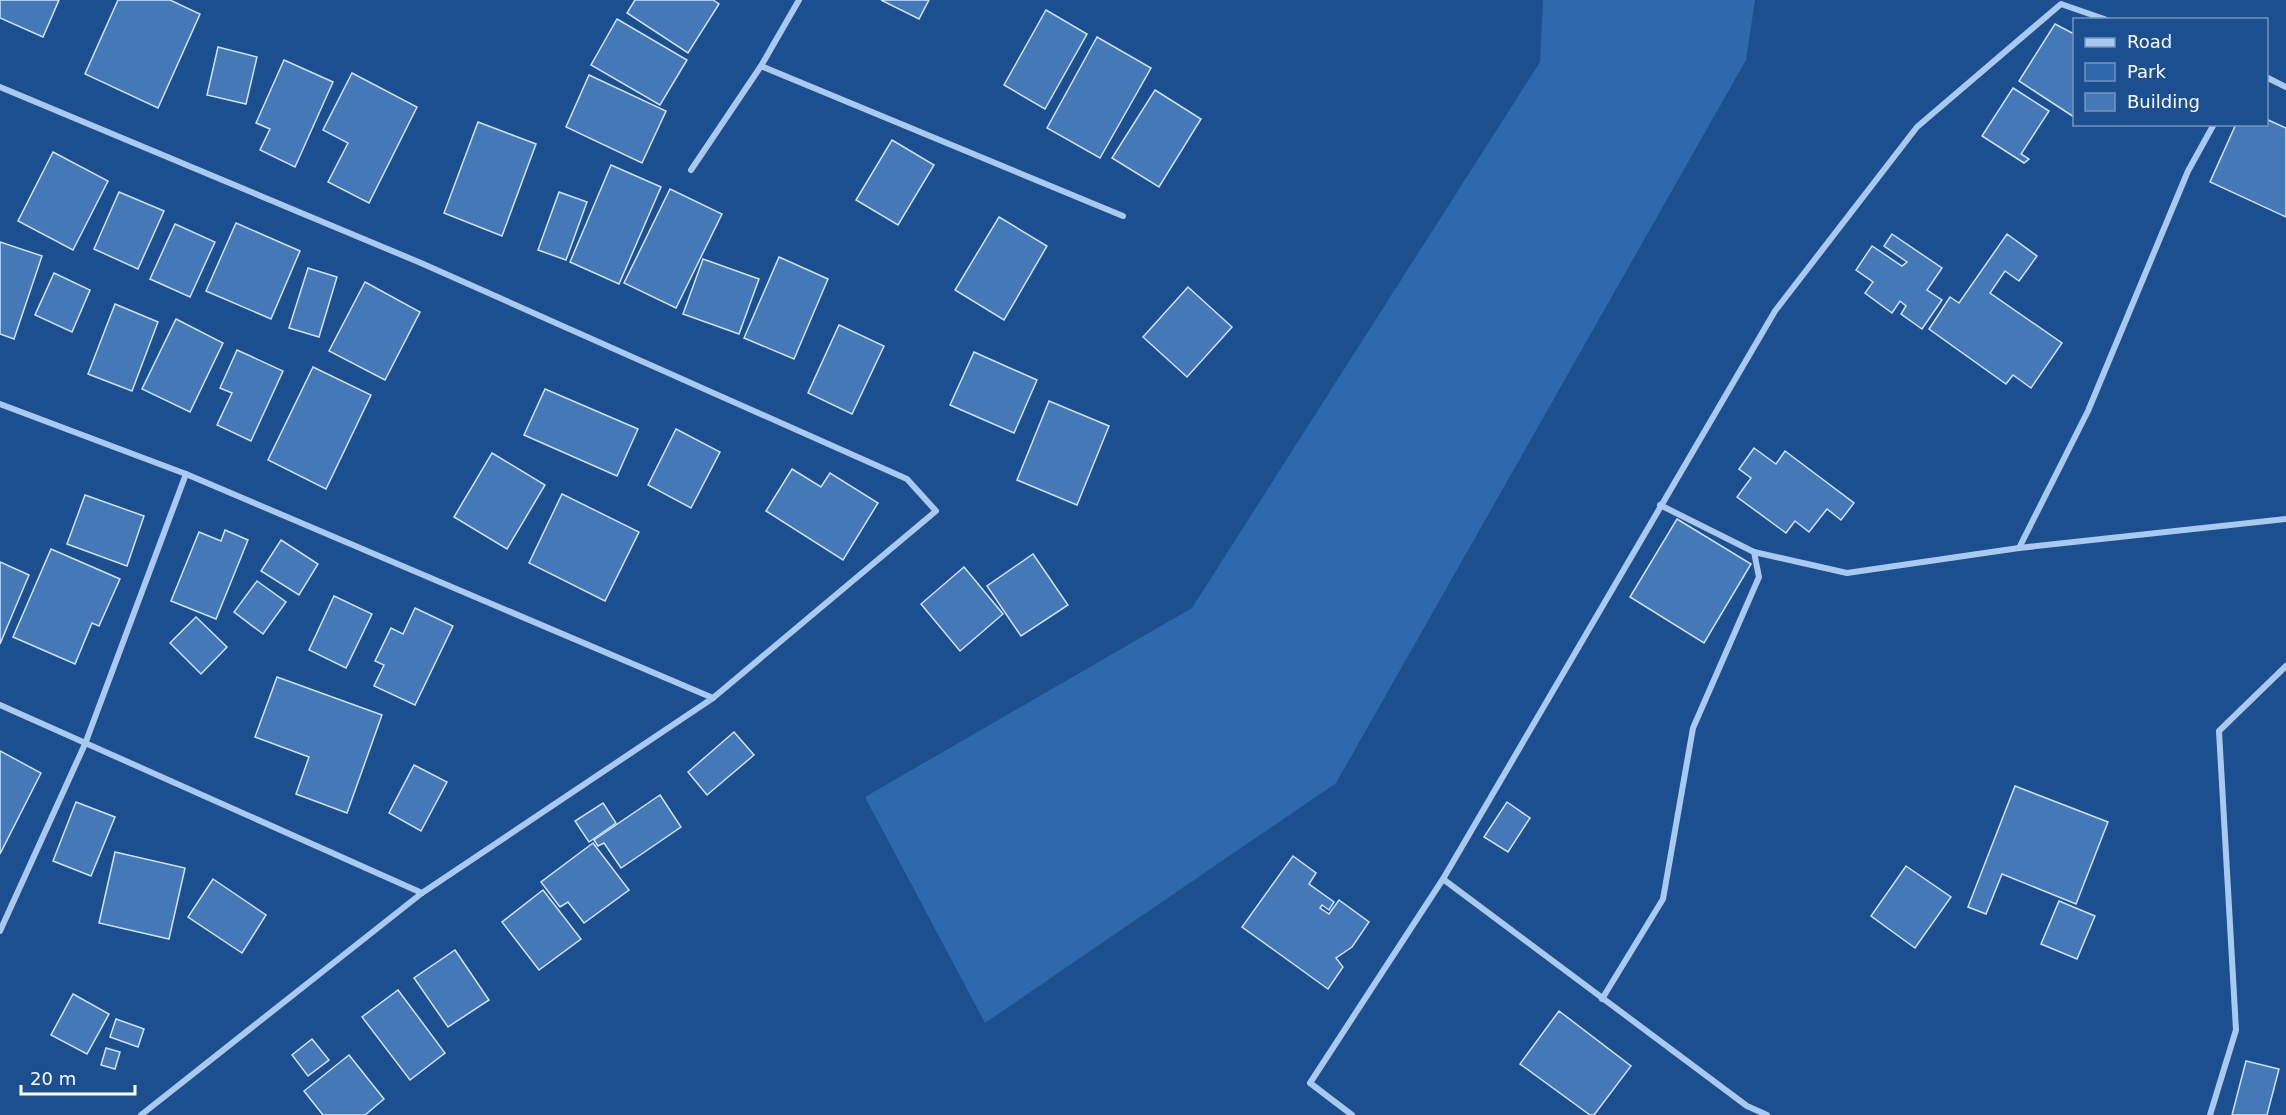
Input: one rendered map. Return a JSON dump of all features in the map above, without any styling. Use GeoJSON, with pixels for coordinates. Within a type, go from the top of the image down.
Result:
{"type":"FeatureCollection","features":[{"type":"Feature","properties":{"kind":"street"},"geometry":{"type":"LineString","coordinates":[[691,170],[761,66],[799,0]]}},
{"type":"Feature","properties":{"kind":"street"},"geometry":{"type":"LineString","coordinates":[[1352,1115],[1310,1083],[1443,879],[1775,311],[1917,127],[2061,4],[2101,18]]}},
{"type":"Feature","properties":{"kind":"street"},"geometry":{"type":"LineString","coordinates":[[761,66],[1123,216]]}},
{"type":"Feature","properties":{"kind":"street"},"geometry":{"type":"LineString","coordinates":[[2268,78],[2286,87]]}},
{"type":"Feature","properties":{"kind":"street"},"geometry":{"type":"LineString","coordinates":[[0,87],[421,263],[907,479],[936,511],[713,698],[422,893],[141,1115]]}},
{"type":"Feature","properties":{"kind":"street"},"geometry":{"type":"LineString","coordinates":[[2019,548],[2088,411],[2187,171],[2213,126]]}},
{"type":"Feature","properties":{"kind":"street"},"geometry":{"type":"LineString","coordinates":[[0,404],[186,474],[713,698]]}},
{"type":"Feature","properties":{"kind":"street"},"geometry":{"type":"LineString","coordinates":[[0,931],[85,744],[186,474]]}},
{"type":"Feature","properties":{"kind":"street"},"geometry":{"type":"LineString","coordinates":[[1660,506],[1754,552],[1847,573],[2019,548],[2286,519]]}},
{"type":"Feature","properties":{"kind":"street"},"geometry":{"type":"LineString","coordinates":[[1602,999],[1663,899],[1693,728],[1759,577],[1754,552]]}},
{"type":"Feature","properties":{"kind":"street"},"geometry":{"type":"LineString","coordinates":[[2210,1115],[2235,1030],[2219,731],[2286,666]]}},
{"type":"Feature","properties":{"kind":"street"},"geometry":{"type":"LineString","coordinates":[[0,705],[422,893]]}},
{"type":"Feature","properties":{"kind":"street"},"geometry":{"type":"LineString","coordinates":[[1443,879],[1746,1106],[1767,1115]]}},
{"type":"Feature","properties":{"kind":"green space"},"geometry":{"type":"Polygon","coordinates":[[[1543,0],[1755,0],[1746,60],[1336,783],[985,1023],[865,797],[1192,608],[1540,62],[1543,0]]]}},
{"type":"Feature","properties":{"kind":"building"},"geometry":{"type":"Polygon","coordinates":[[[0,0],[59,0],[43,37],[0,18],[0,0]]]}},
{"type":"Feature","properties":{"kind":"building"},"geometry":{"type":"Polygon","coordinates":[[[118,0],[170,0],[200,14],[158,108],[85,74],[118,0]]]}},
{"type":"Feature","properties":{"kind":"building"},"geometry":{"type":"Polygon","coordinates":[[[635,0],[713,0],[719,4],[688,53],[627,13],[635,0]]]}},
{"type":"Feature","properties":{"kind":"building"},"geometry":{"type":"Polygon","coordinates":[[[881,0],[929,0],[919,19],[881,0]]]}},
{"type":"Feature","properties":{"kind":"building"},"geometry":{"type":"Polygon","coordinates":[[[1046,10],[1087,34],[1045,109],[1004,85],[1046,10]]]}},
{"type":"Feature","properties":{"kind":"building"},"geometry":{"type":"Polygon","coordinates":[[[617,19],[687,60],[660,105],[591,65],[617,19]]]}},
{"type":"Feature","properties":{"kind":"building"},"geometry":{"type":"Polygon","coordinates":[[[2055,24],[2073,33],[2073,116],[2019,81],[2055,24]]]}},
{"type":"Feature","properties":{"kind":"building"},"geometry":{"type":"Polygon","coordinates":[[[1097,37],[1151,68],[1100,158],[1047,128],[1097,37]]]}},
{"type":"Feature","properties":{"kind":"building"},"geometry":{"type":"Polygon","coordinates":[[[218,47],[257,57],[246,104],[207,95],[218,47]]]}},
{"type":"Feature","properties":{"kind":"building"},"geometry":{"type":"Polygon","coordinates":[[[284,60],[333,82],[295,167],[260,150],[270,129],[256,123],[284,60]]]}},
{"type":"Feature","properties":{"kind":"building"},"geometry":{"type":"Polygon","coordinates":[[[352,73],[417,107],[369,203],[328,182],[348,143],[323,130],[352,73]]]}},
{"type":"Feature","properties":{"kind":"building"},"geometry":{"type":"Polygon","coordinates":[[[589,75],[666,111],[642,163],[566,127],[589,75]]]}},
{"type":"Feature","properties":{"kind":"building"},"geometry":{"type":"Polygon","coordinates":[[[2013,88],[2049,111],[2021,154],[2029,159],[2024,163],[1982,136],[2013,88]]]}},
{"type":"Feature","properties":{"kind":"building"},"geometry":{"type":"Polygon","coordinates":[[[1155,90],[1201,119],[1159,187],[1112,158],[1155,90]]]}},
{"type":"Feature","properties":{"kind":"building"},"geometry":{"type":"Polygon","coordinates":[[[2268,120],[2286,128],[2286,217],[2210,182],[2235,126],[2268,126],[2268,120]]]}},
{"type":"Feature","properties":{"kind":"building"},"geometry":{"type":"Polygon","coordinates":[[[478,122],[536,144],[502,236],[444,213],[478,122]]]}},
{"type":"Feature","properties":{"kind":"building"},"geometry":{"type":"Polygon","coordinates":[[[892,140],[934,165],[898,225],[856,200],[892,140]]]}},
{"type":"Feature","properties":{"kind":"building"},"geometry":{"type":"Polygon","coordinates":[[[53,152],[108,181],[73,250],[18,221],[53,152]]]}},
{"type":"Feature","properties":{"kind":"building"},"geometry":{"type":"Polygon","coordinates":[[[611,165],[661,187],[619,284],[570,262],[611,165]]]}},
{"type":"Feature","properties":{"kind":"building"},"geometry":{"type":"Polygon","coordinates":[[[670,189],[722,214],[676,308],[624,283],[670,189]]]}},
{"type":"Feature","properties":{"kind":"building"},"geometry":{"type":"Polygon","coordinates":[[[119,192],[164,211],[138,269],[94,249],[119,192]]]}},
{"type":"Feature","properties":{"kind":"building"},"geometry":{"type":"Polygon","coordinates":[[[559,192],[587,202],[566,260],[538,250],[559,192]]]}},
{"type":"Feature","properties":{"kind":"building"},"geometry":{"type":"Polygon","coordinates":[[[999,217],[1047,246],[1004,320],[955,290],[999,217]]]}},
{"type":"Feature","properties":{"kind":"building"},"geometry":{"type":"Polygon","coordinates":[[[236,223],[300,251],[271,319],[206,291],[236,223]]]}},
{"type":"Feature","properties":{"kind":"building"},"geometry":{"type":"Polygon","coordinates":[[[175,224],[215,242],[190,297],[150,279],[175,224]]]}},
{"type":"Feature","properties":{"kind":"building"},"geometry":{"type":"Polygon","coordinates":[[[1892,234],[1942,268],[1927,290],[1942,300],[1922,329],[1901,314],[1906,306],[1900,301],[1892,313],[1865,293],[1873,282],[1856,270],[1872,246],[1902,266],[1907,262],[1884,246],[1892,234]]]}},
{"type":"Feature","properties":{"kind":"building"},"geometry":{"type":"Polygon","coordinates":[[[2007,234],[2037,256],[2019,281],[2005,271],[1990,293],[2062,343],[2031,388],[2013,375],[2006,384],[1929,329],[1950,297],[1959,303],[2007,234]]]}},
{"type":"Feature","properties":{"kind":"building"},"geometry":{"type":"Polygon","coordinates":[[[0,242],[42,256],[14,339],[0,334],[0,242]]]}},
{"type":"Feature","properties":{"kind":"building"},"geometry":{"type":"Polygon","coordinates":[[[779,257],[828,279],[794,359],[744,338],[779,257]]]}},
{"type":"Feature","properties":{"kind":"building"},"geometry":{"type":"Polygon","coordinates":[[[703,259],[759,279],[739,334],[683,314],[703,259]]]}},
{"type":"Feature","properties":{"kind":"building"},"geometry":{"type":"Polygon","coordinates":[[[308,268],[337,277],[319,337],[289,328],[308,268]]]}},
{"type":"Feature","properties":{"kind":"building"},"geometry":{"type":"Polygon","coordinates":[[[54,273],[90,290],[72,332],[35,315],[54,273]]]}},
{"type":"Feature","properties":{"kind":"building"},"geometry":{"type":"Polygon","coordinates":[[[365,282],[420,312],[385,380],[329,351],[365,282]]]}},
{"type":"Feature","properties":{"kind":"building"},"geometry":{"type":"Polygon","coordinates":[[[1188,287],[1232,327],[1187,377],[1143,337],[1188,287]]]}},
{"type":"Feature","properties":{"kind":"building"},"geometry":{"type":"Polygon","coordinates":[[[115,304],[158,322],[132,391],[88,374],[115,304]]]}},
{"type":"Feature","properties":{"kind":"building"},"geometry":{"type":"Polygon","coordinates":[[[176,319],[223,343],[190,412],[142,389],[176,319]]]}},
{"type":"Feature","properties":{"kind":"building"},"geometry":{"type":"Polygon","coordinates":[[[839,325],[884,346],[852,414],[808,393],[839,325]]]}},
{"type":"Feature","properties":{"kind":"building"},"geometry":{"type":"Polygon","coordinates":[[[237,350],[283,371],[251,441],[217,425],[232,393],[220,388],[237,350]]]}},
{"type":"Feature","properties":{"kind":"building"},"geometry":{"type":"Polygon","coordinates":[[[974,352],[1037,380],[1014,433],[950,405],[974,352]]]}},
{"type":"Feature","properties":{"kind":"building"},"geometry":{"type":"Polygon","coordinates":[[[313,367],[371,395],[326,489],[268,460],[313,367]]]}},
{"type":"Feature","properties":{"kind":"building"},"geometry":{"type":"Polygon","coordinates":[[[545,389],[638,429],[617,476],[524,435],[545,389]]]}},
{"type":"Feature","properties":{"kind":"building"},"geometry":{"type":"Polygon","coordinates":[[[1049,401],[1109,426],[1077,505],[1017,480],[1049,401]]]}},
{"type":"Feature","properties":{"kind":"building"},"geometry":{"type":"Polygon","coordinates":[[[676,429],[720,452],[691,508],[648,485],[676,429]]]}},
{"type":"Feature","properties":{"kind":"building"},"geometry":{"type":"Polygon","coordinates":[[[1754,448],[1776,464],[1785,451],[1854,503],[1841,520],[1827,509],[1809,532],[1795,521],[1786,533],[1737,497],[1751,478],[1739,469],[1754,448]]]}},
{"type":"Feature","properties":{"kind":"building"},"geometry":{"type":"Polygon","coordinates":[[[492,453],[545,485],[507,549],[454,517],[492,453]]]}},
{"type":"Feature","properties":{"kind":"building"},"geometry":{"type":"Polygon","coordinates":[[[792,469],[821,487],[830,473],[878,503],[843,560],[766,511],[792,469]]]}},
{"type":"Feature","properties":{"kind":"building"},"geometry":{"type":"Polygon","coordinates":[[[562,494],[639,532],[605,601],[529,563],[562,494]]]}},
{"type":"Feature","properties":{"kind":"building"},"geometry":{"type":"Polygon","coordinates":[[[85,495],[144,516],[127,566],[67,544],[85,495]]]}},
{"type":"Feature","properties":{"kind":"building"},"geometry":{"type":"Polygon","coordinates":[[[1677,519],[1751,564],[1704,643],[1630,597],[1677,519]]]}},
{"type":"Feature","properties":{"kind":"building"},"geometry":{"type":"Polygon","coordinates":[[[225,530],[248,540],[216,619],[171,601],[199,532],[221,541],[225,530]]]}},
{"type":"Feature","properties":{"kind":"building"},"geometry":{"type":"Polygon","coordinates":[[[281,540],[318,564],[299,595],[261,571],[281,540]]]}},
{"type":"Feature","properties":{"kind":"building"},"geometry":{"type":"Polygon","coordinates":[[[51,549],[120,579],[99,626],[92,623],[75,664],[13,637],[51,549]]]}},
{"type":"Feature","properties":{"kind":"building"},"geometry":{"type":"Polygon","coordinates":[[[1033,554],[1068,605],[1021,636],[987,586],[1033,554]]]}},
{"type":"Feature","properties":{"kind":"building"},"geometry":{"type":"Polygon","coordinates":[[[0,562],[29,575],[0,644],[0,562]]]}},
{"type":"Feature","properties":{"kind":"building"},"geometry":{"type":"Polygon","coordinates":[[[964,567],[1003,614],[960,651],[921,604],[964,567]]]}},
{"type":"Feature","properties":{"kind":"building"},"geometry":{"type":"Polygon","coordinates":[[[257,581],[286,602],[263,634],[234,612],[257,581]]]}},
{"type":"Feature","properties":{"kind":"building"},"geometry":{"type":"Polygon","coordinates":[[[334,596],[372,614],[346,668],[309,650],[334,596]]]}},
{"type":"Feature","properties":{"kind":"building"},"geometry":{"type":"Polygon","coordinates":[[[415,608],[453,626],[415,705],[374,686],[384,665],[375,661],[391,628],[403,634],[415,608]]]}},
{"type":"Feature","properties":{"kind":"building"},"geometry":{"type":"Polygon","coordinates":[[[196,617],[227,647],[201,674],[170,643],[196,617]]]}},
{"type":"Feature","properties":{"kind":"building"},"geometry":{"type":"Polygon","coordinates":[[[277,677],[382,715],[347,813],[296,794],[309,757],[255,737],[277,677]]]}},
{"type":"Feature","properties":{"kind":"building"},"geometry":{"type":"Polygon","coordinates":[[[734,732],[754,755],[707,795],[688,772],[734,732]]]}},
{"type":"Feature","properties":{"kind":"building"},"geometry":{"type":"Polygon","coordinates":[[[0,751],[41,773],[0,854],[0,751]]]}},
{"type":"Feature","properties":{"kind":"building"},"geometry":{"type":"Polygon","coordinates":[[[414,765],[447,782],[421,831],[389,813],[414,765]]]}},
{"type":"Feature","properties":{"kind":"building"},"geometry":{"type":"Polygon","coordinates":[[[2015,786],[2108,822],[2076,904],[2002,874],[1986,914],[1968,907],[2015,786]]]}},
{"type":"Feature","properties":{"kind":"building"},"geometry":{"type":"Polygon","coordinates":[[[660,795],[681,827],[621,868],[604,843],[598,846],[594,840],[660,795]]]}},
{"type":"Feature","properties":{"kind":"building"},"geometry":{"type":"Polygon","coordinates":[[[76,802],[115,817],[91,876],[53,861],[76,802]]]}},
{"type":"Feature","properties":{"kind":"building"},"geometry":{"type":"Polygon","coordinates":[[[1507,802],[1530,818],[1508,852],[1484,837],[1507,802]]]}},
{"type":"Feature","properties":{"kind":"building"},"geometry":{"type":"Polygon","coordinates":[[[603,803],[616,823],[589,842],[575,821],[603,803]]]}},
{"type":"Feature","properties":{"kind":"building"},"geometry":{"type":"Polygon","coordinates":[[[593,843],[629,890],[584,923],[568,902],[560,907],[541,882],[593,843]]]}},
{"type":"Feature","properties":{"kind":"building"},"geometry":{"type":"Polygon","coordinates":[[[115,852],[185,868],[169,939],[99,923],[115,852]]]}},
{"type":"Feature","properties":{"kind":"building"},"geometry":{"type":"Polygon","coordinates":[[[1293,856],[1316,873],[1309,884],[1334,902],[1329,910],[1322,905],[1320,908],[1329,914],[1339,900],[1369,922],[1352,947],[1336,958],[1343,967],[1328,989],[1242,927],[1293,856]]]}},
{"type":"Feature","properties":{"kind":"building"},"geometry":{"type":"Polygon","coordinates":[[[1906,866],[1951,897],[1915,948],[1871,916],[1906,866]]]}},
{"type":"Feature","properties":{"kind":"building"},"geometry":{"type":"Polygon","coordinates":[[[213,879],[266,915],[242,953],[188,917],[213,879]]]}},
{"type":"Feature","properties":{"kind":"building"},"geometry":{"type":"Polygon","coordinates":[[[543,890],[581,939],[539,970],[502,922],[543,890]]]}},
{"type":"Feature","properties":{"kind":"building"},"geometry":{"type":"Polygon","coordinates":[[[2059,901],[2095,916],[2077,959],[2041,944],[2059,901]]]}},
{"type":"Feature","properties":{"kind":"building"},"geometry":{"type":"Polygon","coordinates":[[[455,950],[489,1000],[448,1027],[414,978],[455,950]]]}},
{"type":"Feature","properties":{"kind":"building"},"geometry":{"type":"Polygon","coordinates":[[[398,990],[445,1053],[410,1080],[362,1017],[398,990]]]}},
{"type":"Feature","properties":{"kind":"building"},"geometry":{"type":"Polygon","coordinates":[[[73,994],[109,1014],[87,1054],[51,1035],[73,994]]]}},
{"type":"Feature","properties":{"kind":"building"},"geometry":{"type":"Polygon","coordinates":[[[1559,1011],[1631,1066],[1594,1115],[1590,1115],[1520,1064],[1559,1011]]]}},
{"type":"Feature","properties":{"kind":"building"},"geometry":{"type":"Polygon","coordinates":[[[116,1019],[144,1029],[138,1047],[110,1037],[116,1019]]]}},
{"type":"Feature","properties":{"kind":"building"},"geometry":{"type":"Polygon","coordinates":[[[312,1039],[329,1060],[308,1076],[292,1055],[312,1039]]]}},
{"type":"Feature","properties":{"kind":"building"},"geometry":{"type":"Polygon","coordinates":[[[106,1048],[120,1052],[115,1069],[101,1065],[106,1048]]]}},
{"type":"Feature","properties":{"kind":"building"},"geometry":{"type":"Polygon","coordinates":[[[349,1055],[384,1099],[365,1115],[323,1115],[304,1091],[349,1055]]]}},
{"type":"Feature","properties":{"kind":"building"},"geometry":{"type":"Polygon","coordinates":[[[2246,1061],[2279,1069],[2267,1115],[2232,1115],[2246,1061]]]}}]}
